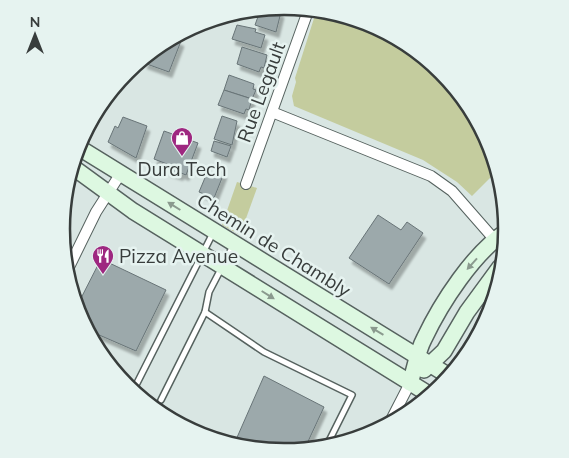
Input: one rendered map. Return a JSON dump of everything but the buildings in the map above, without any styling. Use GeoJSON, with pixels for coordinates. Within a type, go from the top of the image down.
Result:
{"type":"FeatureCollection","features":[{"type":"Feature","properties":{"kind":"main road","name":"Chemin de Chambly"},"geometry":{"type":"LineString","coordinates":[[86,151],[443,372]]}},
{"type":"Feature","properties":{"kind":"main road"},"geometry":{"type":"LineString","coordinates":[[79,171],[133,211],[424,392]]}},
{"type":"Feature","properties":{"kind":"main road"},"geometry":{"type":"LineString","coordinates":[[410,383],[424,360],[423,340],[465,272],[498,238]]}},
{"type":"Feature","properties":{"kind":"main road"},"geometry":{"type":"LineString","coordinates":[[424,360],[444,351],[492,278]]}},
{"type":"Feature","properties":{"kind":"street","name":"Rue Legault"},"geometry":{"type":"LineString","coordinates":[[246,184],[306,16]]}},
{"type":"Feature","properties":{"kind":"street"},"geometry":{"type":"LineString","coordinates":[[272,112],[431,176],[452,191],[498,232]]}},
{"type":"Feature","properties":{"kind":"street"},"geometry":{"type":"LineString","coordinates":[[73,260],[96,212],[120,173]]}},
{"type":"Feature","properties":{"kind":"street"},"geometry":{"type":"LineString","coordinates":[[395,412],[410,383]]}},
{"type":"Feature","properties":{"kind":"lane"},"geometry":{"type":"LineString","coordinates":[[136,383],[201,253],[214,232]]}},
{"type":"Feature","properties":{"kind":"lane"},"geometry":{"type":"LineString","coordinates":[[161,400],[205,312],[209,292],[234,244]]}},
{"type":"Feature","properties":{"kind":"lane"},"geometry":{"type":"LineString","coordinates":[[205,312],[264,352],[352,395],[330,438]]}},
{"type":"Feature","properties":{"kind":"green space"},"geometry":{"type":"Polygon","coordinates":[[[314,17],[340,22],[379,37],[403,51],[426,68],[454,99],[476,134],[492,176],[472,196],[457,182],[423,160],[294,106],[292,96],[296,82],[295,78],[314,17]]]}},
{"type":"Feature","properties":{"kind":"green space"},"geometry":{"type":"Polygon","coordinates":[[[237,182],[257,188],[240,235],[222,225],[237,182]]]}},
{"type":"Feature","properties":{"kind":"place","name":"Dura Tech"},"geometry":{"type":"Point","coordinates":[182,157]}},
{"type":"Feature","properties":{"kind":"place","name":"Pizza Avenue"},"geometry":{"type":"Point","coordinates":[103,275]}}]}
